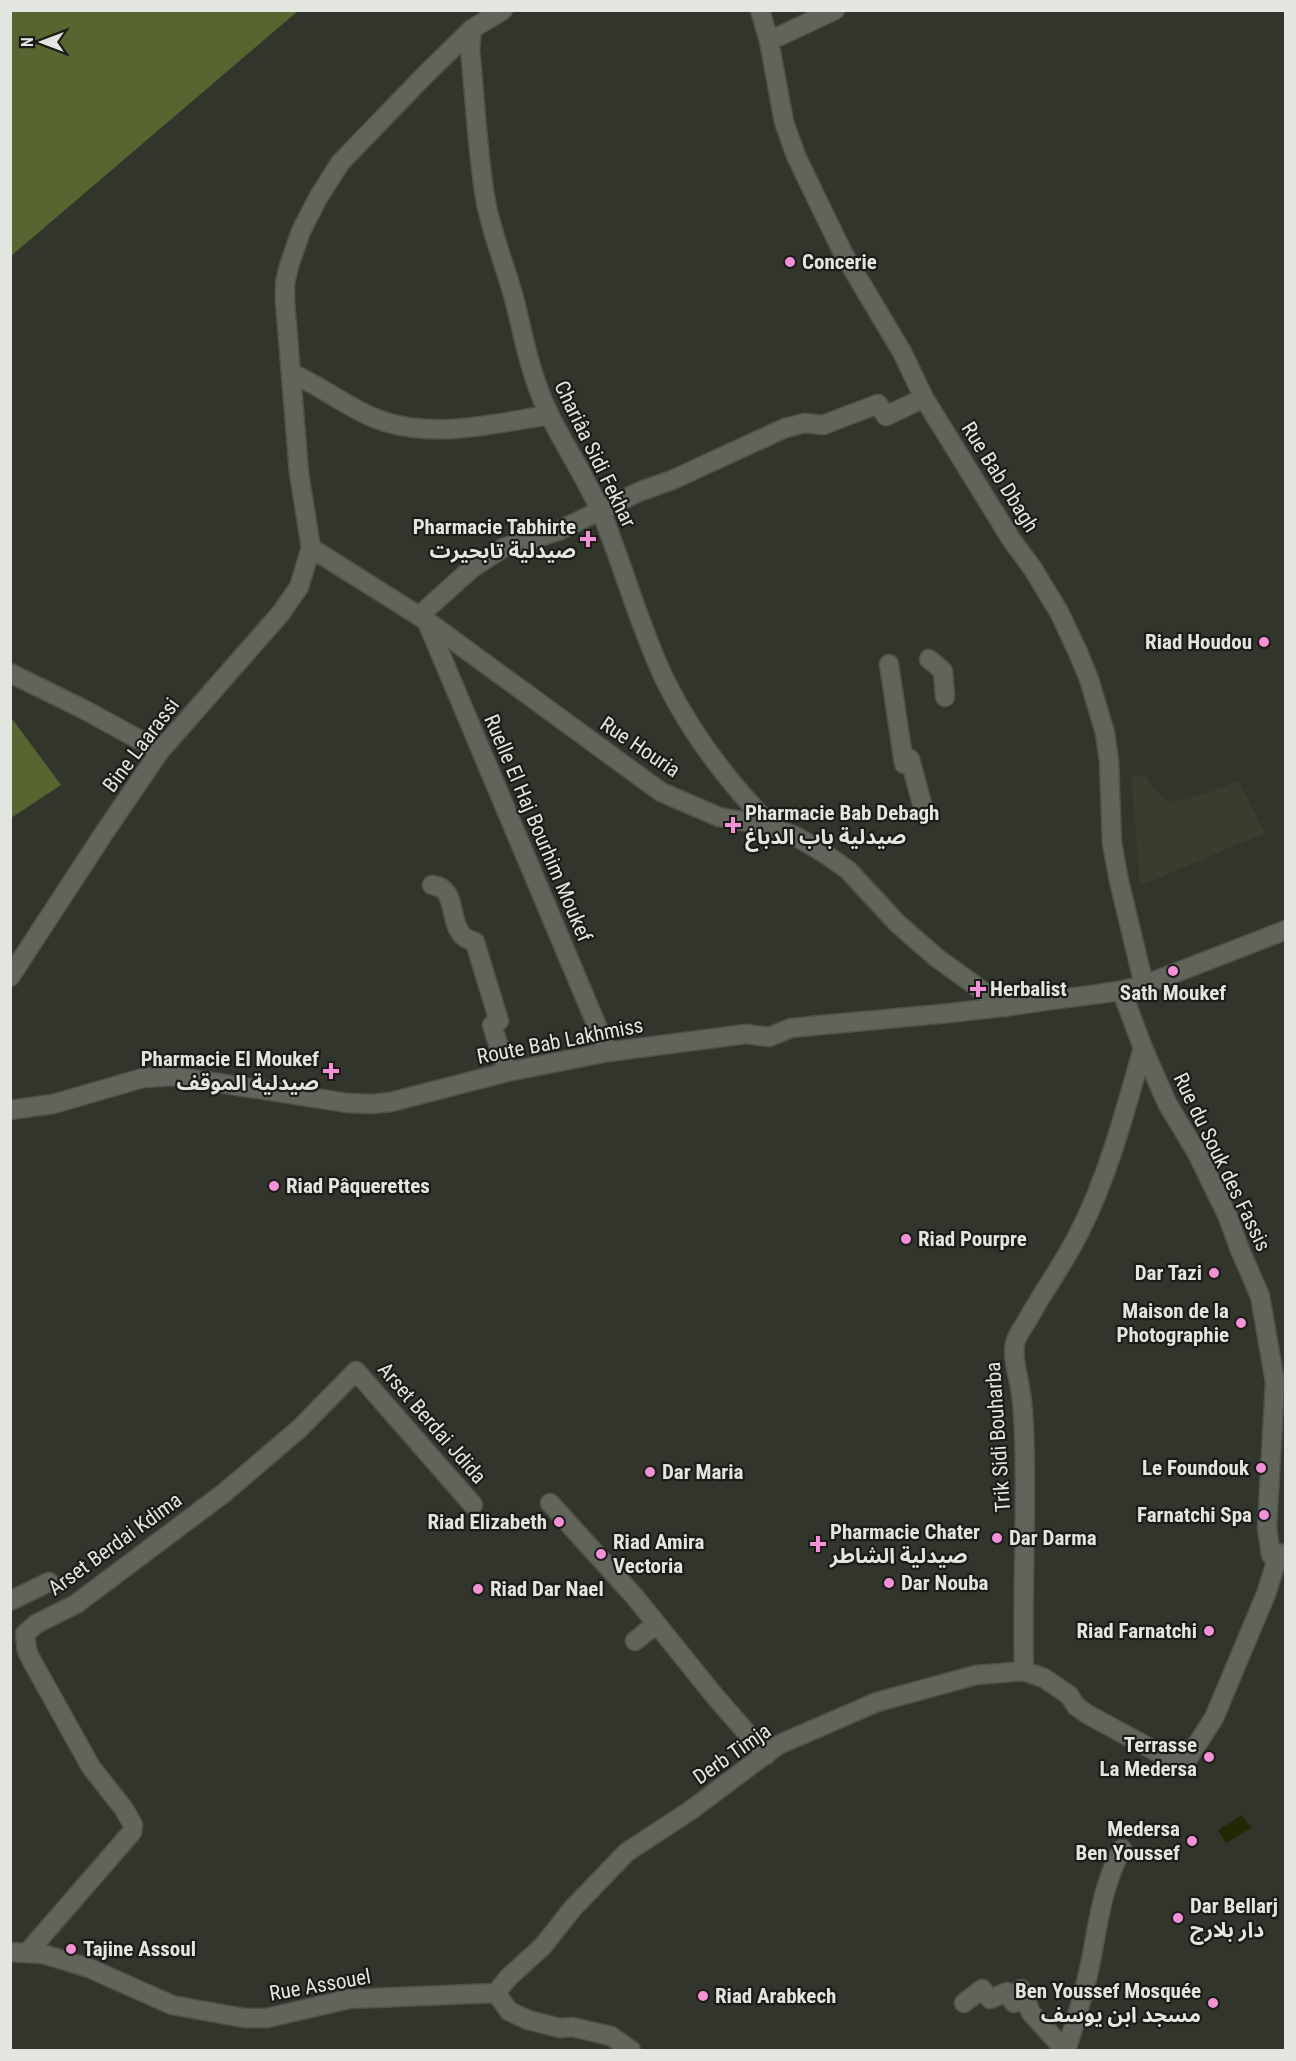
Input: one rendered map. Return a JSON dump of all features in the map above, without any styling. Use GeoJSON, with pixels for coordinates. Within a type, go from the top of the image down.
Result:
{"type":"FeatureCollection","features":[{"type":"Feature","properties":{"kind":"street"},"geometry":{"type":"LineString","coordinates":[[311,548],[299,473],[286,320],[285,284],[301,231],[340,163],[472,29],[503,10]]}},
{"type":"Feature","properties":{"kind":"street","name":"Rue Bab Dbagh"},"geometry":{"type":"LineString","coordinates":[[760,10],[769,41],[784,122],[796,156],[843,253],[902,352],[924,398],[1059,612],[1089,679],[1105,733],[1109,761],[1112,843],[1144,985]]}},
{"type":"Feature","properties":{"kind":"street"},"geometry":{"type":"LineString","coordinates":[[769,41],[835,10]]}},
{"type":"Feature","properties":{"kind":"street","name":"Chariâa Sidi Fekhar"},"geometry":{"type":"LineString","coordinates":[[472,29],[470,48],[485,198],[492,229],[515,302],[526,350],[549,416],[601,511],[622,563],[636,609],[665,679],[686,717],[716,762],[748,803],[771,826]]}},
{"type":"Feature","properties":{"kind":"street"},"geometry":{"type":"LineString","coordinates":[[291,373],[371,417],[411,428],[442,430],[549,416]]}},
{"type":"Feature","properties":{"kind":"street"},"geometry":{"type":"LineString","coordinates":[[423,619],[471,569],[503,548],[558,531],[641,491],[672,480],[785,428],[805,423],[824,425],[878,404],[886,416],[924,398]]}},
{"type":"Feature","properties":{"kind":"street","name":"Rue Houria"},"geometry":{"type":"LineString","coordinates":[[311,548],[423,619],[661,792],[719,817],[771,826],[797,837],[848,870],[897,923],[937,958],[1005,1007]]}},
{"type":"Feature","properties":{"kind":"street","name":"Bine Laarassi"},"geometry":{"type":"LineString","coordinates":[[10,977],[160,751],[292,599],[305,573],[311,548]]}},
{"type":"Feature","properties":{"kind":"street","name":"Ruelle El Haj Bourhim Moukef"},"geometry":{"type":"LineString","coordinates":[[423,619],[608,1052]]}},
{"type":"Feature","properties":{"kind":"street"},"geometry":{"type":"LineString","coordinates":[[929,658],[943,671],[945,697]]}},
{"type":"Feature","properties":{"kind":"street"},"geometry":{"type":"LineString","coordinates":[[889,664],[907,762],[922,804]]}},
{"type":"Feature","properties":{"kind":"street"},"geometry":{"type":"LineString","coordinates":[[10,673],[160,751]]}},
{"type":"Feature","properties":{"kind":"street"},"geometry":{"type":"LineString","coordinates":[[432,885],[441,886],[446,890],[458,929],[463,937],[475,942],[499,1021],[492,1025],[507,1072]]}},
{"type":"Feature","properties":{"kind":"street","name":"Route Bab Lakhmiss"},"geometry":{"type":"LineString","coordinates":[[10,1110],[53,1104],[155,1076],[174,1076],[361,1104],[391,1102],[507,1072],[608,1052],[746,1034],[770,1037],[791,1028],[1005,1007],[1100,993],[1122,992],[1286,930]]}},
{"type":"Feature","properties":{"kind":"street"},"geometry":{"type":"LineString","coordinates":[[1122,992],[1143,1048]]}},
{"type":"Feature","properties":{"kind":"street","name":"Rue du Souk des Fassis"},"geometry":{"type":"LineString","coordinates":[[1143,1048],[1167,1102],[1197,1153],[1228,1217],[1260,1296],[1274,1366],[1276,1396],[1267,1528],[1271,1554],[1279,1553],[1276,1566],[1214,1718],[1183,1766]]}},
{"type":"Feature","properties":{"kind":"street","name":"Trik Sidi Bouharba"},"geometry":{"type":"LineString","coordinates":[[1024,1671],[1023,1603],[1026,1521],[1024,1425],[1015,1361],[1015,1342],[1078,1236],[1091,1209],[1109,1164],[1143,1048]]}},
{"type":"Feature","properties":{"kind":"street","name":"Arset Berdai Jdida"},"geometry":{"type":"LineString","coordinates":[[356,1371],[473,1505]]}},
{"type":"Feature","properties":{"kind":"street","name":"Arset Berdai Kdima"},"geometry":{"type":"LineString","coordinates":[[19,1952],[132,1832],[133,1825],[124,1809],[92,1767],[27,1651],[25,1634],[36,1624],[76,1604],[224,1493],[299,1429],[356,1371]]}},
{"type":"Feature","properties":{"kind":"street"},"geometry":{"type":"LineString","coordinates":[[550,1503],[635,1597],[713,1694],[766,1755]]}},
{"type":"Feature","properties":{"kind":"street"},"geometry":{"type":"LineString","coordinates":[[10,1601],[49,1582]]}},
{"type":"Feature","properties":{"kind":"street"},"geometry":{"type":"LineString","coordinates":[[1255,1620],[1260,1620],[1255,1631],[1268,1636]]}},
{"type":"Feature","properties":{"kind":"street"},"geometry":{"type":"LineString","coordinates":[[635,1641],[656,1624]]}},
{"type":"Feature","properties":{"kind":"street","name":"Derb Timja"},"geometry":{"type":"LineString","coordinates":[[496,1993],[508,1978],[543,1946],[573,1908],[627,1852],[691,1810],[778,1745],[877,1702],[975,1675],[1024,1671],[1044,1678],[1069,1695],[1076,1706],[1087,1714],[1183,1766]]}},
{"type":"Feature","properties":{"kind":"street"},"geometry":{"type":"LineString","coordinates":[[1066,2050],[1090,1966],[1106,1888],[1113,1865],[1122,1850]]}},
{"type":"Feature","properties":{"kind":"street","name":"Rue Assouel"},"geometry":{"type":"LineString","coordinates":[[19,1952],[43,1954],[89,1968],[172,2005],[244,2018],[267,2018],[349,1999],[496,1993]]}},
{"type":"Feature","properties":{"kind":"street"},"geometry":{"type":"LineString","coordinates":[[964,2003],[982,1989],[990,1999],[1007,1992],[1014,2003],[1023,1993],[1031,2013],[1066,2050]]}},
{"type":"Feature","properties":{"kind":"street"},"geometry":{"type":"LineString","coordinates":[[496,1993],[508,2011],[528,2020],[611,2036],[631,2050]]}},
{"type":"Feature","properties":{"kind":"shaded area"},"geometry":{"type":"Polygon","coordinates":[[[11,10],[298,10],[298,11],[11,256],[11,10]]]}},
{"type":"Feature","properties":{"kind":"shaded area"},"geometry":{"type":"Polygon","coordinates":[[[10,716],[61,785],[11,818],[10,818],[10,716]]]}},
{"type":"Feature","properties":{"kind":"shaded area"},"geometry":{"type":"Polygon","coordinates":[[[1145,776],[1153,789],[1169,801],[1190,799],[1239,781],[1265,833],[1140,886],[1131,777],[1145,776]]]}},
{"type":"Feature","properties":{"kind":"shaded area"},"geometry":{"type":"Polygon","coordinates":[[[1242,1815],[1251,1828],[1226,1843],[1218,1830],[1242,1815]]]}},
{"type":"Feature","properties":{"kind":"place","name":"Concerie"},"geometry":{"type":"Point","coordinates":[790,262]}},
{"type":"Feature","properties":{"kind":"place","name":"Pharmacie Tabhirte صيدلية تابحيرت"},"geometry":{"type":"Point","coordinates":[588,539]}},
{"type":"Feature","properties":{"kind":"place","name":"Riad Houdou"},"geometry":{"type":"Point","coordinates":[1264,642]}},
{"type":"Feature","properties":{"kind":"place","name":"Pharmacie Bab Debagh صيدلية باب الدباغ"},"geometry":{"type":"Point","coordinates":[733,825]}},
{"type":"Feature","properties":{"kind":"place","name":"Sath Moukef"},"geometry":{"type":"Point","coordinates":[1173,971]}},
{"type":"Feature","properties":{"kind":"place","name":"Herbalist"},"geometry":{"type":"Point","coordinates":[978,989]}},
{"type":"Feature","properties":{"kind":"place","name":"Pharmacie El Moukef صيدلية الموقف"},"geometry":{"type":"Point","coordinates":[331,1071]}},
{"type":"Feature","properties":{"kind":"place","name":"Riad Pâquerettes"},"geometry":{"type":"Point","coordinates":[274,1186]}},
{"type":"Feature","properties":{"kind":"place","name":"Riad Pourpre"},"geometry":{"type":"Point","coordinates":[906,1239]}},
{"type":"Feature","properties":{"kind":"place","name":"Dar Tazi"},"geometry":{"type":"Point","coordinates":[1214,1273]}},
{"type":"Feature","properties":{"kind":"place","name":"Maison de la Photographie"},"geometry":{"type":"Point","coordinates":[1241,1323]}},
{"type":"Feature","properties":{"kind":"place","name":"Le Foundouk"},"geometry":{"type":"Point","coordinates":[1261,1468]}},
{"type":"Feature","properties":{"kind":"place","name":"Dar Maria"},"geometry":{"type":"Point","coordinates":[650,1472]}},
{"type":"Feature","properties":{"kind":"place","name":"Farnatchi Spa"},"geometry":{"type":"Point","coordinates":[1264,1515]}},
{"type":"Feature","properties":{"kind":"place","name":"Riad Elizabeth"},"geometry":{"type":"Point","coordinates":[559,1522]}},
{"type":"Feature","properties":{"kind":"place","name":"Dar Darma"},"geometry":{"type":"Point","coordinates":[997,1538]}},
{"type":"Feature","properties":{"kind":"place","name":"Pharmacie Chater صيدلية الشاطر"},"geometry":{"type":"Point","coordinates":[818,1544]}},
{"type":"Feature","properties":{"kind":"place","name":"Riad Amira Vectoria"},"geometry":{"type":"Point","coordinates":[601,1554]}},
{"type":"Feature","properties":{"kind":"place","name":"Dar Nouba"},"geometry":{"type":"Point","coordinates":[889,1583]}},
{"type":"Feature","properties":{"kind":"place","name":"Riad Dar Nael"},"geometry":{"type":"Point","coordinates":[478,1589]}},
{"type":"Feature","properties":{"kind":"place","name":"Riad Farnatchi"},"geometry":{"type":"Point","coordinates":[1209,1631]}},
{"type":"Feature","properties":{"kind":"place","name":"Terrasse La Medersa"},"geometry":{"type":"Point","coordinates":[1209,1757]}},
{"type":"Feature","properties":{"kind":"place","name":"Medersa Ben Youssef"},"geometry":{"type":"Point","coordinates":[1192,1841]}},
{"type":"Feature","properties":{"kind":"place","name":"Dar Bellarj دار بلارج"},"geometry":{"type":"Point","coordinates":[1178,1918]}},
{"type":"Feature","properties":{"kind":"place","name":"Tajine Assoul"},"geometry":{"type":"Point","coordinates":[71,1949]}},
{"type":"Feature","properties":{"kind":"place","name":"Riad Arabkech"},"geometry":{"type":"Point","coordinates":[703,1996]}},
{"type":"Feature","properties":{"kind":"place","name":"Ben Youssef Mosquée مسجد ابن يوسف"},"geometry":{"type":"Point","coordinates":[1213,2003]}}]}
